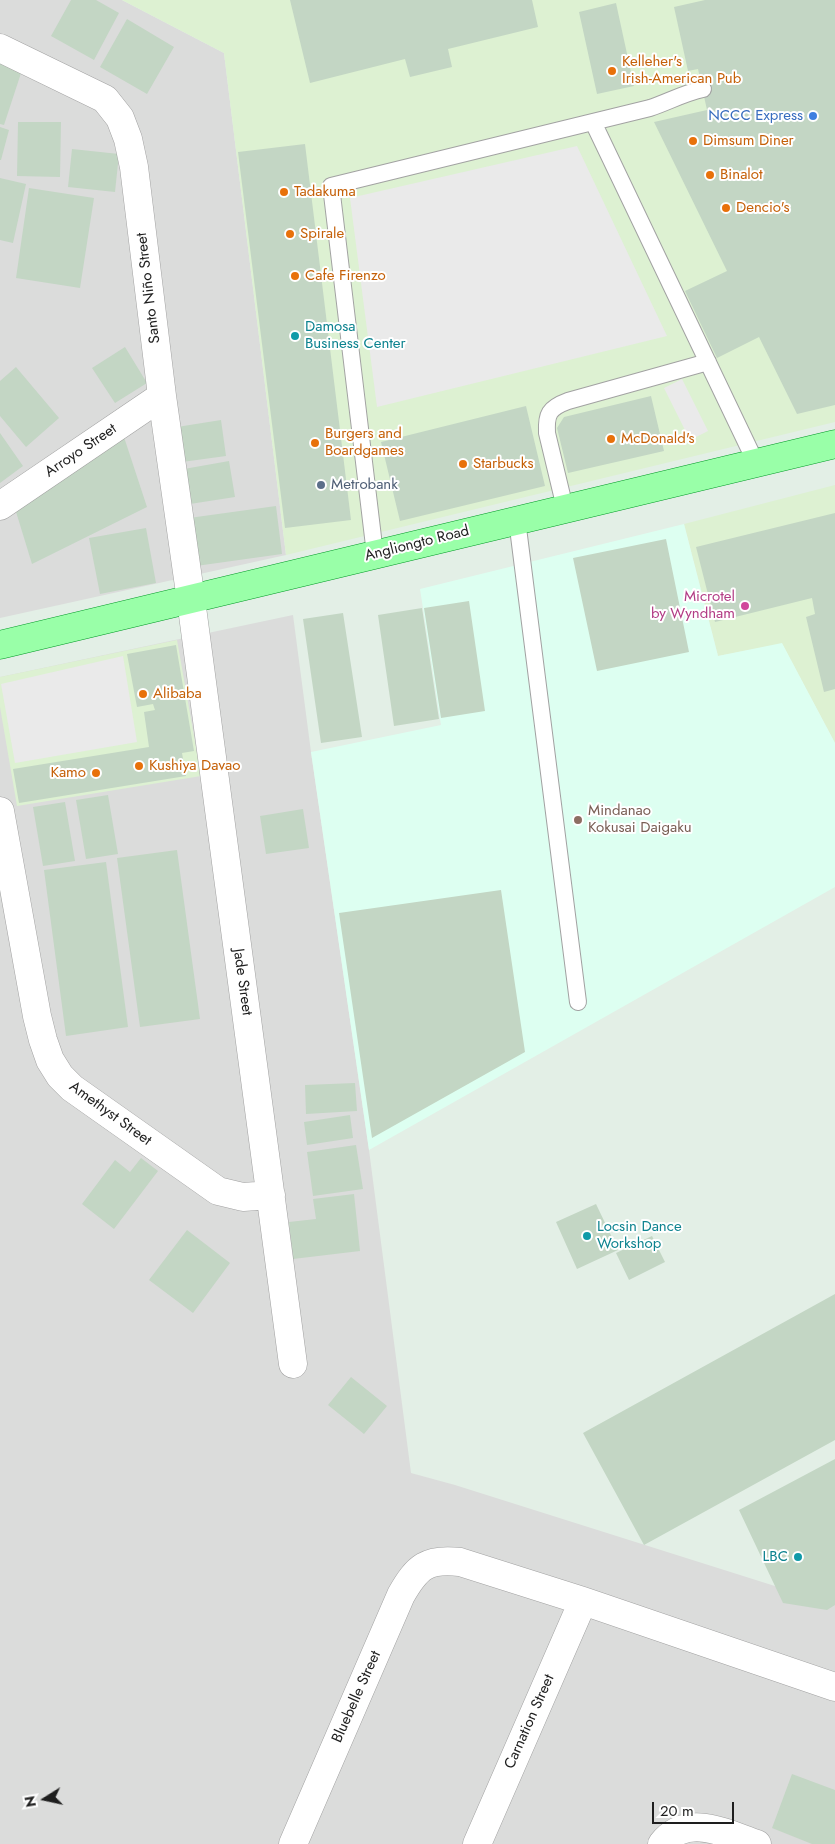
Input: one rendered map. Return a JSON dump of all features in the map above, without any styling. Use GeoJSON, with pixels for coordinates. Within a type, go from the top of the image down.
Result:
{"type":"FeatureCollection","features":[{"type":"Feature","properties":{"kind":"main road","name":"Angliongto Road"},"geometry":{"type":"LineString","coordinates":[[0,645],[835,444]]}},
{"type":"Feature","properties":{"kind":"street","name":"Santo Niño Street"},"geometry":{"type":"LineString","coordinates":[[0,48],[105,99],[120,118],[128,139],[134,167],[162,396],[191,600]]}},
{"type":"Feature","properties":{"kind":"street","name":"Arroyo Street"},"geometry":{"type":"LineString","coordinates":[[0,506],[162,396]]}},
{"type":"Feature","properties":{"kind":"street","name":"Jade Street"},"geometry":{"type":"LineString","coordinates":[[191,600],[293,1364]]}},
{"type":"Feature","properties":{"kind":"street","name":"Amethyst Street"},"geometry":{"type":"LineString","coordinates":[[0,811],[37,1016],[50,1060],[60,1076],[72,1088],[218,1191],[243,1197],[271,1195]]}},
{"type":"Feature","properties":{"kind":"street","name":"Bluebelle Street"},"geometry":{"type":"LineString","coordinates":[[293,1844],[401,1595],[411,1577],[422,1567],[447,1560],[460,1562],[583,1601]]}},
{"type":"Feature","properties":{"kind":"street"},"geometry":{"type":"LineString","coordinates":[[583,1601],[835,1687]]}},
{"type":"Feature","properties":{"kind":"street","name":"Carnation Street"},"geometry":{"type":"LineString","coordinates":[[477,1844],[583,1601]]}},
{"type":"Feature","properties":{"kind":"street"},"geometry":{"type":"LineString","coordinates":[[662,1844],[666,1838],[677,1831],[700,1826],[757,1844]]}},
{"type":"Feature","properties":{"kind":"lane"},"geometry":{"type":"LineString","coordinates":[[375,554],[331,186],[650,108],[684,93],[703,89]]}},
{"type":"Feature","properties":{"kind":"lane"},"geometry":{"type":"LineString","coordinates":[[593,122],[756,463]]}},
{"type":"Feature","properties":{"kind":"lane"},"geometry":{"type":"LineString","coordinates":[[565,508],[547,433],[546,420],[550,411],[558,404],[708,362]]}},
{"type":"Feature","properties":{"kind":"lane"},"geometry":{"type":"LineString","coordinates":[[517,520],[578,1002]]}},
{"type":"Feature","properties":{"kind":"shaded area"},"geometry":{"type":"Polygon","coordinates":[[[0,0],[122,0],[224,53],[286,555],[0,618],[0,0]]]}},
{"type":"Feature","properties":{"kind":"shaded area"},"geometry":{"type":"Polygon","coordinates":[[[122,0],[835,0],[835,422],[286,555],[224,53],[122,0]]]}},
{"type":"Feature","properties":{"kind":"shaded area"},"geometry":{"type":"Polygon","coordinates":[[[577,146],[667,336],[377,407],[350,198],[577,146]]]}},
{"type":"Feature","properties":{"kind":"shaded area"},"geometry":{"type":"Polygon","coordinates":[[[682,379],[708,431],[690,440],[664,388],[682,379]]]}},
{"type":"Feature","properties":{"kind":"shaded area"},"geometry":{"type":"Polygon","coordinates":[[[835,485],[835,743],[782,644],[718,656],[684,524],[835,485]]]}},
{"type":"Feature","properties":{"kind":"shaded area","name":"Mindanao Kokusai Daigaku"},"geometry":{"type":"Polygon","coordinates":[[[684,524],[718,656],[782,643],[835,743],[835,887],[369,1150],[311,752],[441,725],[420,589],[684,524]]]}},
{"type":"Feature","properties":{"kind":"shaded area"},"geometry":{"type":"Polygon","coordinates":[[[293,615],[369,1150],[411,1473],[455,1485],[835,1605],[835,1844],[0,1844],[0,677],[293,615]]]}},
{"type":"Feature","properties":{"kind":"shaded area"},"geometry":{"type":"Polygon","coordinates":[[[177,640],[201,776],[17,806],[0,707],[0,677],[177,640]]]}},
{"type":"Feature","properties":{"kind":"shaded area"},"geometry":{"type":"Polygon","coordinates":[[[123,656],[137,742],[15,763],[1,684],[123,656]]]}},
{"type":"Feature","properties":{"kind":"building"},"geometry":{"type":"Polygon","coordinates":[[[71,0],[96,0],[119,13],[94,60],[51,36],[71,0]]]}},
{"type":"Feature","properties":{"kind":"building"},"geometry":{"type":"Polygon","coordinates":[[[290,0],[532,0],[538,27],[448,49],[452,67],[410,77],[405,59],[310,83],[290,0]]]}},
{"type":"Feature","properties":{"kind":"building"},"geometry":{"type":"Polygon","coordinates":[[[705,0],[835,0],[835,405],[797,414],[759,337],[717,358],[685,291],[727,271],[654,122],[707,110],[698,69],[688,71],[674,7],[705,0]]]}},
{"type":"Feature","properties":{"kind":"building"},"geometry":{"type":"Polygon","coordinates":[[[616,3],[634,86],[597,94],[579,12],[616,3]]]}},
{"type":"Feature","properties":{"kind":"building"},"geometry":{"type":"Polygon","coordinates":[[[127,19],[174,47],[147,94],[100,67],[127,19]]]}},
{"type":"Feature","properties":{"kind":"building"},"geometry":{"type":"Polygon","coordinates":[[[0,59],[23,67],[4,125],[0,124],[0,59]]]}},
{"type":"Feature","properties":{"kind":"building"},"geometry":{"type":"Polygon","coordinates":[[[18,122],[61,122],[60,177],[17,176],[18,122]]]}},
{"type":"Feature","properties":{"kind":"building"},"geometry":{"type":"Polygon","coordinates":[[[0,127],[9,130],[1,160],[0,160],[0,127]]]}},
{"type":"Feature","properties":{"kind":"building","name":"Damosa Business Center"},"geometry":{"type":"Polygon","coordinates":[[[305,144],[351,520],[285,528],[238,152],[305,144]]]}},
{"type":"Feature","properties":{"kind":"building"},"geometry":{"type":"Polygon","coordinates":[[[72,149],[119,154],[115,192],[68,187],[72,149]]]}},
{"type":"Feature","properties":{"kind":"building"},"geometry":{"type":"Polygon","coordinates":[[[0,178],[26,184],[13,243],[0,240],[0,178]]]}},
{"type":"Feature","properties":{"kind":"building"},"geometry":{"type":"Polygon","coordinates":[[[29,188],[94,198],[80,288],[16,278],[29,188]]]}},
{"type":"Feature","properties":{"kind":"building"},"geometry":{"type":"Polygon","coordinates":[[[125,347],[147,383],[115,403],[92,368],[125,347]]]}},
{"type":"Feature","properties":{"kind":"building"},"geometry":{"type":"Polygon","coordinates":[[[16,367],[59,418],[26,447],[0,416],[0,381],[16,367]]]}},
{"type":"Feature","properties":{"kind":"building","name":"McDonald's"},"geometry":{"type":"Polygon","coordinates":[[[651,396],[664,451],[568,473],[557,428],[564,417],[651,396]]]}},
{"type":"Feature","properties":{"kind":"building","name":"Starbucks"},"geometry":{"type":"Polygon","coordinates":[[[526,406],[545,486],[400,521],[381,442],[526,406]]]}},
{"type":"Feature","properties":{"kind":"building"},"geometry":{"type":"Polygon","coordinates":[[[221,420],[226,456],[182,462],[177,427],[221,420]]]}},
{"type":"Feature","properties":{"kind":"building"},"geometry":{"type":"Polygon","coordinates":[[[0,433],[23,466],[0,483],[0,433]]]}},
{"type":"Feature","properties":{"kind":"building"},"geometry":{"type":"Polygon","coordinates":[[[123,434],[147,507],[32,564],[13,502],[123,434]]]}},
{"type":"Feature","properties":{"kind":"building"},"geometry":{"type":"Polygon","coordinates":[[[229,461],[235,497],[190,504],[184,469],[229,461]]]}},
{"type":"Feature","properties":{"kind":"building"},"geometry":{"type":"Polygon","coordinates":[[[276,506],[282,554],[196,566],[189,518],[276,506]]]}},
{"type":"Feature","properties":{"kind":"building","name":"Microtel by Wyndham"},"geometry":{"type":"Polygon","coordinates":[[[835,513],[835,689],[824,692],[806,617],[815,614],[812,598],[715,622],[696,547],[835,513]]]}},
{"type":"Feature","properties":{"kind":"building"},"geometry":{"type":"Polygon","coordinates":[[[146,528],[156,583],[100,594],[89,538],[146,528]]]}},
{"type":"Feature","properties":{"kind":"building"},"geometry":{"type":"Polygon","coordinates":[[[666,539],[689,652],[597,671],[573,558],[666,539]]]}},
{"type":"Feature","properties":{"kind":"building"},"geometry":{"type":"Polygon","coordinates":[[[469,601],[485,711],[441,718],[424,608],[469,601]]]}},
{"type":"Feature","properties":{"kind":"building"},"geometry":{"type":"Polygon","coordinates":[[[422,608],[439,719],[394,726],[378,615],[422,608]]]}},
{"type":"Feature","properties":{"kind":"building"},"geometry":{"type":"Polygon","coordinates":[[[343,613],[362,737],[321,743],[303,619],[343,613]]]}},
{"type":"Feature","properties":{"kind":"building"},"geometry":{"type":"Polygon","coordinates":[[[176,645],[194,751],[182,753],[186,776],[19,803],[13,769],[149,747],[144,712],[155,710],[153,704],[137,707],[127,654],[176,645]]]}},
{"type":"Feature","properties":{"kind":"building"},"geometry":{"type":"Polygon","coordinates":[[[108,795],[118,854],[86,859],[76,800],[108,795]]]}},
{"type":"Feature","properties":{"kind":"building"},"geometry":{"type":"Polygon","coordinates":[[[65,802],[75,861],[43,866],[33,807],[65,802]]]}},
{"type":"Feature","properties":{"kind":"building"},"geometry":{"type":"Polygon","coordinates":[[[303,809],[309,848],[266,854],[260,816],[303,809]]]}},
{"type":"Feature","properties":{"kind":"building"},"geometry":{"type":"Polygon","coordinates":[[[177,850],[200,1019],[140,1027],[117,858],[177,850]]]}},
{"type":"Feature","properties":{"kind":"building"},"geometry":{"type":"Polygon","coordinates":[[[106,862],[128,1027],[66,1036],[44,870],[106,862]]]}},
{"type":"Feature","properties":{"kind":"building"},"geometry":{"type":"Polygon","coordinates":[[[501,890],[525,1052],[372,1138],[339,913],[501,890]]]}},
{"type":"Feature","properties":{"kind":"building"},"geometry":{"type":"Polygon","coordinates":[[[355,1083],[357,1111],[306,1114],[305,1085],[355,1083]]]}},
{"type":"Feature","properties":{"kind":"building"},"geometry":{"type":"Polygon","coordinates":[[[350,1115],[353,1138],[307,1145],[304,1122],[350,1115]]]}},
{"type":"Feature","properties":{"kind":"building"},"geometry":{"type":"Polygon","coordinates":[[[356,1145],[363,1189],[313,1196],[307,1152],[356,1145]]]}},
{"type":"Feature","properties":{"kind":"building"},"geometry":{"type":"Polygon","coordinates":[[[141,1158],[158,1171],[114,1229],[82,1204],[115,1160],[130,1172],[141,1158]]]}},
{"type":"Feature","properties":{"kind":"building"},"geometry":{"type":"Polygon","coordinates":[[[354,1194],[360,1251],[293,1259],[289,1222],[316,1219],[313,1199],[354,1194]]]}},
{"type":"Feature","properties":{"kind":"building","name":"Locsin Dance Workshop"},"geometry":{"type":"Polygon","coordinates":[[[596,1204],[618,1250],[577,1269],[556,1222],[596,1204]]]}},
{"type":"Feature","properties":{"kind":"building"},"geometry":{"type":"Polygon","coordinates":[[[187,1230],[230,1263],[193,1313],[149,1280],[187,1230]]]}},
{"type":"Feature","properties":{"kind":"building"},"geometry":{"type":"Polygon","coordinates":[[[652,1236],[665,1262],[629,1280],[616,1253],[652,1236]]]}},
{"type":"Feature","properties":{"kind":"building"},"geometry":{"type":"Polygon","coordinates":[[[835,1294],[835,1440],[644,1545],[583,1433],[835,1294]]]}},
{"type":"Feature","properties":{"kind":"building"},"geometry":{"type":"Polygon","coordinates":[[[351,1377],[387,1406],[364,1434],[328,1405],[351,1377]]]}},
{"type":"Feature","properties":{"kind":"building","name":"LBC"},"geometry":{"type":"Polygon","coordinates":[[[835,1459],[835,1605],[827,1610],[783,1603],[739,1510],[835,1459]]]}},
{"type":"Feature","properties":{"kind":"building"},"geometry":{"type":"Polygon","coordinates":[[[792,1774],[835,1790],[835,1844],[812,1844],[772,1828],[792,1774]]]}},
{"type":"Feature","properties":{"kind":"place","name":"Kelleher's Irish-American Pub"},"geometry":{"type":"Point","coordinates":[612,71]}},
{"type":"Feature","properties":{"kind":"place","name":"NCCC Express"},"geometry":{"type":"Point","coordinates":[813,116]}},
{"type":"Feature","properties":{"kind":"place","name":"Dimsum Diner"},"geometry":{"type":"Point","coordinates":[693,141]}},
{"type":"Feature","properties":{"kind":"place","name":"Binalot"},"geometry":{"type":"Point","coordinates":[710,175]}},
{"type":"Feature","properties":{"kind":"place","name":"Tadakuma"},"geometry":{"type":"Point","coordinates":[284,192]}},
{"type":"Feature","properties":{"kind":"place","name":"Dencio's"},"geometry":{"type":"Point","coordinates":[726,208]}},
{"type":"Feature","properties":{"kind":"place","name":"Spirale"},"geometry":{"type":"Point","coordinates":[290,234]}},
{"type":"Feature","properties":{"kind":"place","name":"Cafe Firenzo"},"geometry":{"type":"Point","coordinates":[295,276]}},
{"type":"Feature","properties":{"kind":"place","name":"Damosa Business Center"},"geometry":{"type":"Point","coordinates":[295,336]}},
{"type":"Feature","properties":{"kind":"place","name":"McDonald's"},"geometry":{"type":"Point","coordinates":[611,439]}},
{"type":"Feature","properties":{"kind":"place","name":"Burgers and Boardgames"},"geometry":{"type":"Point","coordinates":[315,443]}},
{"type":"Feature","properties":{"kind":"place","name":"Starbucks"},"geometry":{"type":"Point","coordinates":[463,464]}},
{"type":"Feature","properties":{"kind":"place","name":"Metrobank"},"geometry":{"type":"Point","coordinates":[321,485]}},
{"type":"Feature","properties":{"kind":"place","name":"Microtel by Wyndham"},"geometry":{"type":"Point","coordinates":[745,606]}},
{"type":"Feature","properties":{"kind":"place","name":"Alibaba"},"geometry":{"type":"Point","coordinates":[143,694]}},
{"type":"Feature","properties":{"kind":"place","name":"Kushiya Davao"},"geometry":{"type":"Point","coordinates":[139,766]}},
{"type":"Feature","properties":{"kind":"place","name":"Kamo"},"geometry":{"type":"Point","coordinates":[96,773]}},
{"type":"Feature","properties":{"kind":"place","name":"Mindanao Kokusai Daigaku"},"geometry":{"type":"Point","coordinates":[578,820]}},
{"type":"Feature","properties":{"kind":"place","name":"Locsin Dance Workshop"},"geometry":{"type":"Point","coordinates":[587,1236]}},
{"type":"Feature","properties":{"kind":"place","name":"LBC"},"geometry":{"type":"Point","coordinates":[798,1557]}}]}
